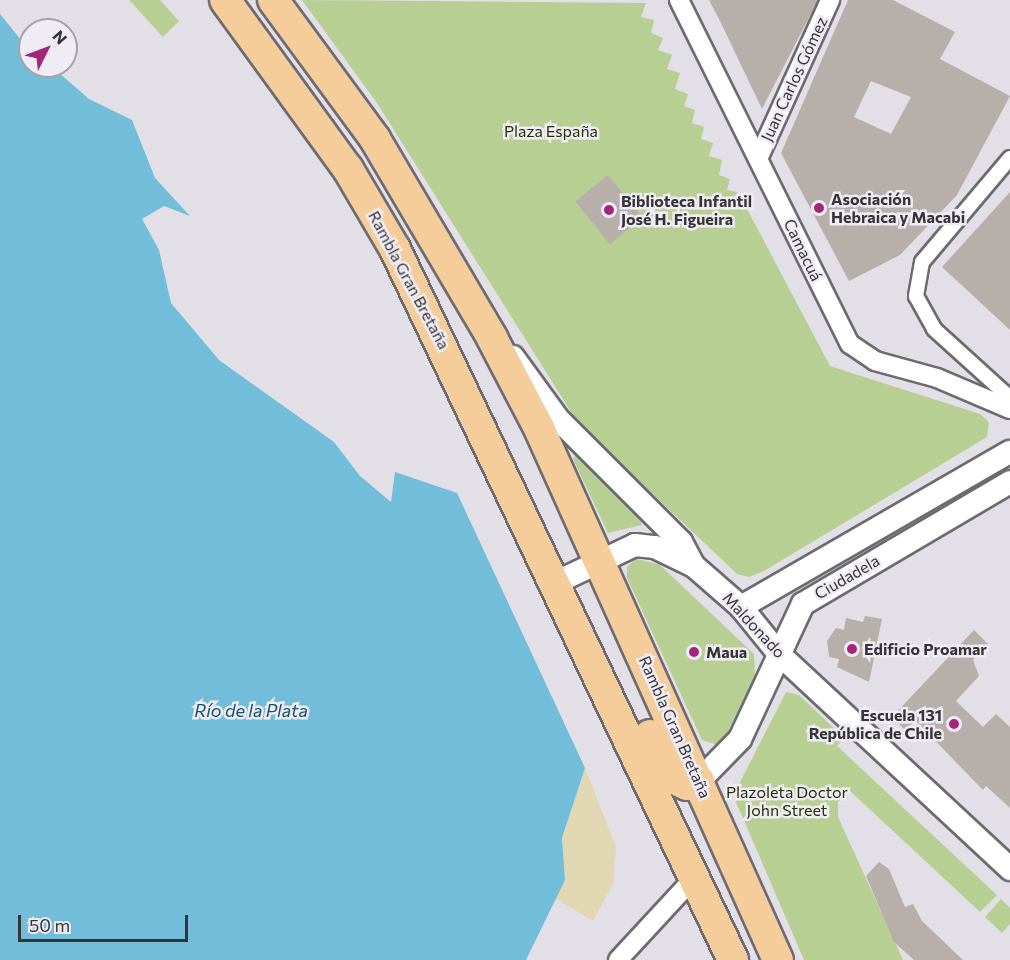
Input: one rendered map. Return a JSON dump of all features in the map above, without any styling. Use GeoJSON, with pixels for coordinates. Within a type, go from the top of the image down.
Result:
{"type":"FeatureCollection","features":[{"type":"Feature","properties":{"kind":"main road","name":"Rambla Gran Bretaña"},"geometry":{"type":"LineString","coordinates":[[225,0],[348,169],[395,249],[589,649],[733,960]]}},
{"type":"Feature","properties":{"kind":"main road","name":"Rambla Gran Bretaña"},"geometry":{"type":"LineString","coordinates":[[273,0],[375,139],[492,338],[599,560],[778,960]]}},
{"type":"Feature","properties":{"kind":"main road"},"geometry":{"type":"LineString","coordinates":[[589,649],[622,670],[674,779],[687,785],[699,781]]}},
{"type":"Feature","properties":{"kind":"street","name":"Camacuá"},"geometry":{"type":"LineString","coordinates":[[679,0],[758,159],[859,353],[1010,409]]}},
{"type":"Feature","properties":{"kind":"street","name":"Juan Carlos Gómez"},"geometry":{"type":"LineString","coordinates":[[758,159],[830,0]]}},
{"type":"Feature","properties":{"kind":"street"},"geometry":{"type":"LineString","coordinates":[[1010,158],[922,262],[916,296],[922,312],[1010,398]]}},
{"type":"Feature","properties":{"kind":"street","name":"Maldonado"},"geometry":{"type":"LineString","coordinates":[[492,338],[518,362],[558,419],[681,542],[694,566],[741,607],[779,654],[1010,869]]}},
{"type":"Feature","properties":{"kind":"street","name":"Ciudadela"},"geometry":{"type":"LineString","coordinates":[[741,607],[1010,452]]}},
{"type":"Feature","properties":{"kind":"street","name":"Ciudadela"},"geometry":{"type":"LineString","coordinates":[[699,781],[736,746],[779,654],[810,598],[1010,482]]}},
{"type":"Feature","properties":{"kind":"street"},"geometry":{"type":"LineString","coordinates":[[557,582],[599,560],[646,544],[694,566]]}},
{"type":"Feature","properties":{"kind":"street"},"geometry":{"type":"LineString","coordinates":[[618,960],[694,878]]}},
{"type":"Feature","properties":{"kind":"green space"},"geometry":{"type":"Polygon","coordinates":[[[129,0],[160,0],[179,21],[163,37],[129,0]]]}},
{"type":"Feature","properties":{"kind":"green space","name":"Plaza España"},"geometry":{"type":"Polygon","coordinates":[[[302,0],[646,3],[641,17],[654,20],[651,33],[663,38],[658,50],[672,55],[667,69],[680,73],[675,89],[688,94],[684,106],[695,110],[692,123],[704,127],[701,139],[713,143],[709,156],[722,160],[719,175],[730,179],[727,190],[737,192],[735,203],[745,205],[830,366],[980,414],[989,422],[987,437],[764,571],[749,577],[737,574],[578,423],[377,103],[302,0]]]}},
{"type":"Feature","properties":{"kind":"green space"},"geometry":{"type":"Polygon","coordinates":[[[576,454],[639,515],[642,525],[608,533],[573,459],[576,454]]]}},
{"type":"Feature","properties":{"kind":"green space"},"geometry":{"type":"Polygon","coordinates":[[[636,559],[659,564],[754,654],[755,676],[721,746],[702,740],[627,578],[627,567],[636,559]]]}},
{"type":"Feature","properties":{"kind":"green space","name":"Plazoleta Doctor John Street"},"geometry":{"type":"Polygon","coordinates":[[[786,692],[799,695],[844,738],[837,746],[997,895],[980,912],[849,790],[838,802],[838,817],[903,960],[804,960],[736,802],[737,788],[786,692]]]}},
{"type":"Feature","properties":{"kind":"green space"},"geometry":{"type":"Polygon","coordinates":[[[1001,899],[1010,908],[1010,924],[1002,933],[985,917],[1001,899]]]}},
{"type":"Feature","properties":{"kind":"sand"},"geometry":{"type":"Polygon","coordinates":[[[585,768],[616,847],[613,884],[593,921],[555,898],[565,880],[562,838],[585,768]]]}},
{"type":"Feature","properties":{"kind":"water","name":"Río de la Plata"},"geometry":{"type":"Polygon","coordinates":[[[0,14],[18,36],[18,78],[65,78],[89,99],[132,120],[155,178],[190,216],[164,206],[142,219],[159,250],[171,303],[219,360],[334,442],[360,476],[391,502],[395,472],[457,493],[585,768],[562,838],[565,880],[526,960],[0,960],[0,14]]]}},
{"type":"Feature","properties":{"kind":"building"},"geometry":{"type":"Polygon","coordinates":[[[709,0],[818,0],[762,109],[721,23],[709,0]]]}},
{"type":"Feature","properties":{"kind":"building"},"geometry":{"type":"Polygon","coordinates":[[[848,0],[893,0],[955,32],[940,59],[1010,96],[957,195],[900,255],[849,281],[781,153],[848,0]],[[871,81],[854,117],[891,134],[911,97],[871,81]]]}},
{"type":"Feature","properties":{"kind":"building","name":"Biblioteca Infantil José H. Figueira"},"geometry":{"type":"Polygon","coordinates":[[[608,175],[643,218],[610,244],[575,201],[608,175]]]}},
{"type":"Feature","properties":{"kind":"building"},"geometry":{"type":"Polygon","coordinates":[[[1010,192],[1010,330],[942,267],[1010,192]]]}},
{"type":"Feature","properties":{"kind":"building","name":"Edificio Proamar"},"geometry":{"type":"Polygon","coordinates":[[[865,616],[882,619],[869,682],[837,667],[839,659],[829,657],[827,641],[836,628],[844,630],[846,618],[863,622],[865,616]]]}},
{"type":"Feature","properties":{"kind":"building","name":"Escuela 131 República de Chile"},"geometry":{"type":"Polygon","coordinates":[[[974,630],[988,644],[973,660],[979,676],[956,701],[983,727],[996,714],[1010,727],[1010,808],[986,786],[983,790],[915,720],[906,731],[892,717],[974,630]]]}},
{"type":"Feature","properties":{"kind":"building"},"geometry":{"type":"Polygon","coordinates":[[[879,862],[889,869],[905,907],[913,904],[922,921],[963,960],[914,960],[894,942],[866,876],[879,862]]]}},
{"type":"Feature","properties":{"kind":"place","name":"Asociación Hebraica y Macabi"},"geometry":{"type":"Point","coordinates":[819,208]}},
{"type":"Feature","properties":{"kind":"place","name":"Biblioteca Infantil José H. Figueira"},"geometry":{"type":"Point","coordinates":[609,210]}},
{"type":"Feature","properties":{"kind":"place","name":"Edificio Proamar"},"geometry":{"type":"Point","coordinates":[852,649]}},
{"type":"Feature","properties":{"kind":"place","name":"Maua"},"geometry":{"type":"Point","coordinates":[694,652]}},
{"type":"Feature","properties":{"kind":"place","name":"Escuela 131 República de Chile"},"geometry":{"type":"Point","coordinates":[954,724]}}]}
